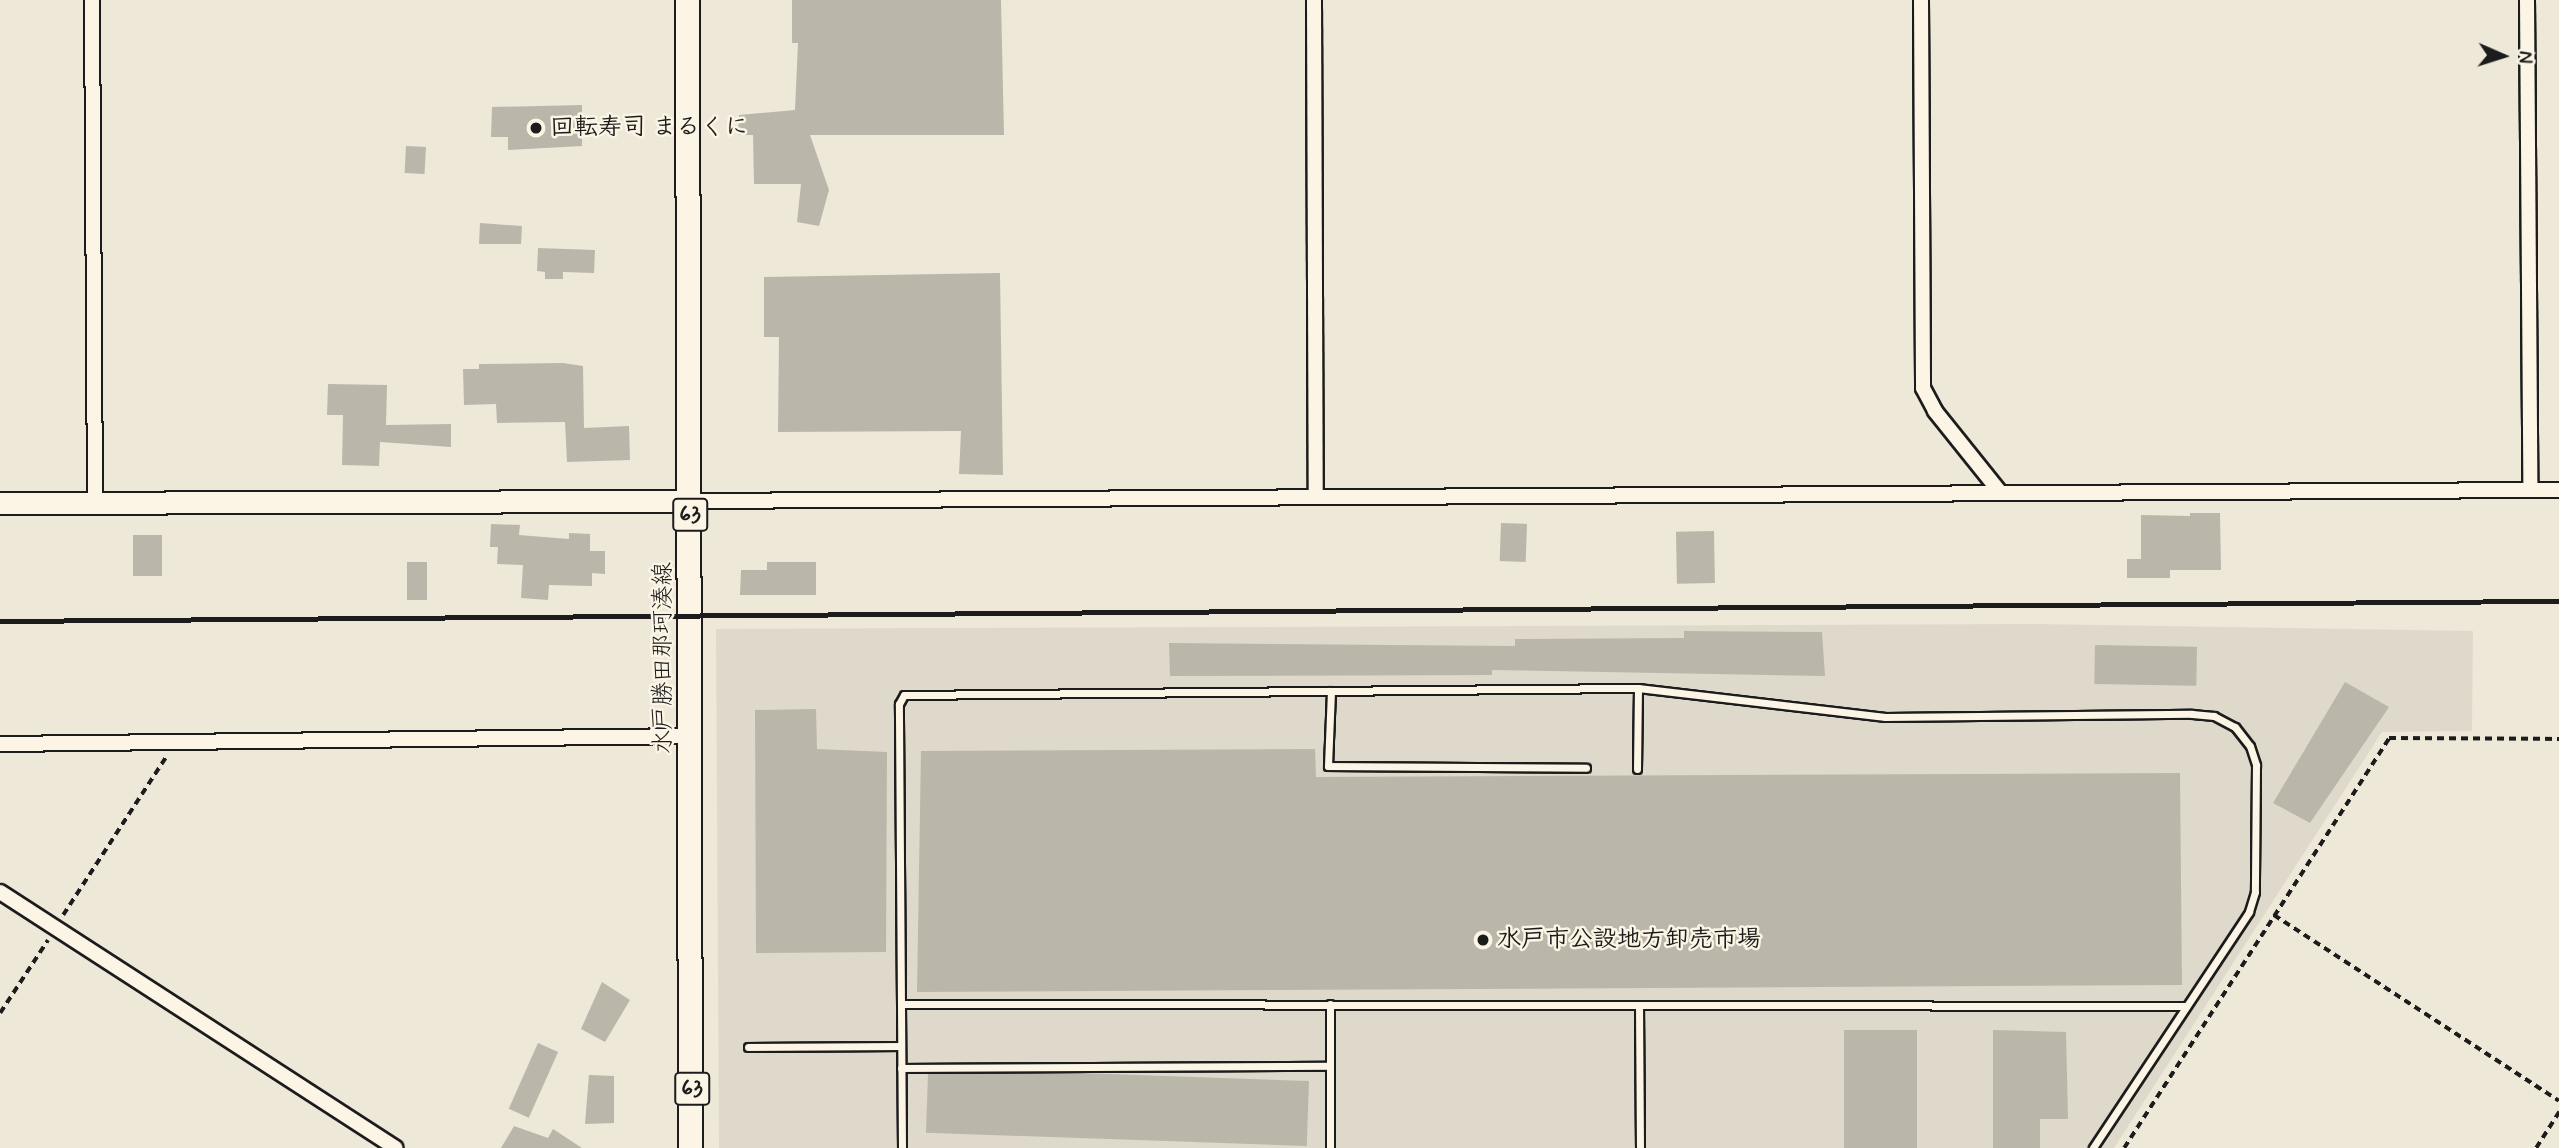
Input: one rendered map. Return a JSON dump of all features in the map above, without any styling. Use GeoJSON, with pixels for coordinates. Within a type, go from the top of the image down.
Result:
{"type":"FeatureCollection","features":[{"type":"Feature","properties":{"kind":"main road","name":"水戸勝田那珂湊線"},"geometry":{"type":"LineString","coordinates":[[687,0],[690,1148]]}},
{"type":"Feature","properties":{"kind":"street"},"geometry":{"type":"LineString","coordinates":[[92,0],[95,502]]}},
{"type":"Feature","properties":{"kind":"street"},"geometry":{"type":"LineString","coordinates":[[1314,0],[1316,496]]}},
{"type":"Feature","properties":{"kind":"street"},"geometry":{"type":"LineString","coordinates":[[1921,0],[1923,387],[1935,411],[1999,491]]}},
{"type":"Feature","properties":{"kind":"street"},"geometry":{"type":"LineString","coordinates":[[2527,0],[2530,489]]}},
{"type":"Feature","properties":{"kind":"street"},"geometry":{"type":"LineString","coordinates":[[0,502],[690,501],[1999,491],[2559,490]]}},
{"type":"Feature","properties":{"kind":"street"},"geometry":{"type":"LineString","coordinates":[[0,744],[691,736]]}},
{"type":"Feature","properties":{"kind":"street"},"geometry":{"type":"LineString","coordinates":[[0,892],[395,1148]]}},
{"type":"Feature","properties":{"kind":"lane"},"geometry":{"type":"LineString","coordinates":[[1637,769],[1638,688]]}},
{"type":"Feature","properties":{"kind":"lane"},"geometry":{"type":"LineString","coordinates":[[901,1147],[899,704],[904,695],[1638,688],[1885,717],[2192,714],[2214,716],[2235,727],[2250,746],[2256,765],[2255,892],[2249,912],[2093,1148]]}},
{"type":"Feature","properties":{"kind":"lane"},"geometry":{"type":"LineString","coordinates":[[1331,691],[1328,766],[1586,768]]}},
{"type":"Feature","properties":{"kind":"lane"},"geometry":{"type":"LineString","coordinates":[[901,1004],[2186,1006]]}},
{"type":"Feature","properties":{"kind":"lane"},"geometry":{"type":"LineString","coordinates":[[1330,1004],[1330,1148]]}},
{"type":"Feature","properties":{"kind":"lane"},"geometry":{"type":"LineString","coordinates":[[1639,1005],[1640,1148]]}},
{"type":"Feature","properties":{"kind":"lane"},"geometry":{"type":"LineString","coordinates":[[748,1047],[901,1046]]}},
{"type":"Feature","properties":{"kind":"lane"},"geometry":{"type":"LineString","coordinates":[[901,1068],[1330,1066]]}},
{"type":"Feature","properties":{"kind":"path"},"geometry":{"type":"LineString","coordinates":[[2124,1148],[2389,738],[2559,739]]}},
{"type":"Feature","properties":{"kind":"path"},"geometry":{"type":"LineString","coordinates":[[0,1013],[174,744]]}},
{"type":"Feature","properties":{"kind":"path"},"geometry":{"type":"LineString","coordinates":[[2274,915],[2559,1101]]}},
{"type":"Feature","properties":{"kind":"path"},"geometry":{"type":"LineString","coordinates":[[2536,1148],[2559,1112]]}},
{"type":"Feature","properties":{"kind":"shaded area","name":"水戸市公設地方卸売市場"},"geometry":{"type":"Polygon","coordinates":[[[2035,624],[2473,631],[2472,731],[2382,732],[2114,1148],[719,1148],[716,629],[2035,624]]]}},
{"type":"Feature","properties":{"kind":"building"},"geometry":{"type":"Polygon","coordinates":[[[792,0],[1001,0],[1004,135],[810,135],[829,190],[819,226],[797,222],[801,184],[754,184],[753,135],[738,135],[739,115],[795,110],[798,43],[792,43],[792,0]]]}},
{"type":"Feature","properties":{"kind":"building","name":"回転寿司 まるくに"},"geometry":{"type":"Polygon","coordinates":[[[582,105],[582,146],[508,150],[508,137],[491,137],[492,107],[582,105]]]}},
{"type":"Feature","properties":{"kind":"building"},"geometry":{"type":"Polygon","coordinates":[[[406,146],[426,147],[425,174],[405,173],[406,146]]]}},
{"type":"Feature","properties":{"kind":"building"},"geometry":{"type":"Polygon","coordinates":[[[480,223],[522,226],[521,244],[479,244],[480,223]]]}},
{"type":"Feature","properties":{"kind":"building"},"geometry":{"type":"Polygon","coordinates":[[[538,248],[595,250],[594,273],[563,272],[563,279],[545,279],[545,272],[537,271],[538,248]]]}},
{"type":"Feature","properties":{"kind":"building"},"geometry":{"type":"Polygon","coordinates":[[[1000,273],[1003,475],[959,474],[961,431],[778,432],[779,337],[764,337],[764,277],[1000,273]]]}},
{"type":"Feature","properties":{"kind":"building"},"geometry":{"type":"Polygon","coordinates":[[[563,363],[583,366],[584,428],[629,426],[630,460],[567,462],[565,422],[497,423],[496,404],[464,405],[463,369],[479,369],[479,364],[563,363]]]}},
{"type":"Feature","properties":{"kind":"building"},"geometry":{"type":"Polygon","coordinates":[[[328,384],[387,385],[386,425],[451,424],[451,447],[380,442],[379,466],[342,465],[343,415],[327,415],[328,384]]]}},
{"type":"Feature","properties":{"kind":"building"},"geometry":{"type":"Polygon","coordinates":[[[2190,513],[2220,513],[2221,570],[2170,570],[2170,578],[2127,578],[2127,559],[2141,559],[2141,515],[2190,516],[2190,513]]]}},
{"type":"Feature","properties":{"kind":"building"},"geometry":{"type":"Polygon","coordinates":[[[1501,523],[1527,524],[1526,562],[1500,561],[1501,523]]]}},
{"type":"Feature","properties":{"kind":"building"},"geometry":{"type":"Polygon","coordinates":[[[491,524],[520,525],[519,535],[569,539],[569,533],[590,534],[590,551],[605,551],[605,574],[592,573],[592,586],[549,585],[548,600],[521,598],[523,565],[497,564],[498,547],[490,547],[491,524]]]}},
{"type":"Feature","properties":{"kind":"building"},"geometry":{"type":"Polygon","coordinates":[[[1714,531],[1715,583],[1677,584],[1676,532],[1714,531]]]}},
{"type":"Feature","properties":{"kind":"building"},"geometry":{"type":"Polygon","coordinates":[[[133,535],[162,535],[162,576],[133,576],[133,535]]]}},
{"type":"Feature","properties":{"kind":"building"},"geometry":{"type":"Polygon","coordinates":[[[407,562],[427,562],[427,600],[407,600],[407,562]]]}},
{"type":"Feature","properties":{"kind":"building"},"geometry":{"type":"Polygon","coordinates":[[[767,562],[816,562],[816,595],[740,595],[741,570],[767,570],[767,562]]]}},
{"type":"Feature","properties":{"kind":"building"},"geometry":{"type":"Polygon","coordinates":[[[1684,631],[1822,632],[1825,676],[1492,670],[1492,675],[1170,676],[1169,643],[1515,646],[1515,639],[1684,638],[1684,631]]]}},
{"type":"Feature","properties":{"kind":"building"},"geometry":{"type":"Polygon","coordinates":[[[2095,645],[2197,647],[2196,686],[2094,684],[2095,645]]]}},
{"type":"Feature","properties":{"kind":"building"},"geometry":{"type":"Polygon","coordinates":[[[2345,682],[2389,707],[2310,823],[2273,803],[2345,682]]]}},
{"type":"Feature","properties":{"kind":"building"},"geometry":{"type":"Polygon","coordinates":[[[816,709],[817,749],[887,752],[886,952],[756,953],[755,710],[816,709]]]}},
{"type":"Feature","properties":{"kind":"building"},"geometry":{"type":"Polygon","coordinates":[[[1315,749],[1316,777],[2180,773],[2182,985],[917,992],[921,751],[1315,749]]]}},
{"type":"Feature","properties":{"kind":"building"},"geometry":{"type":"Polygon","coordinates":[[[602,982],[630,1000],[605,1042],[581,1029],[602,982]]]}},
{"type":"Feature","properties":{"kind":"building"},"geometry":{"type":"Polygon","coordinates":[[[1844,1030],[1917,1030],[1917,1148],[1844,1148],[1844,1030]]]}},
{"type":"Feature","properties":{"kind":"building"},"geometry":{"type":"Polygon","coordinates":[[[1993,1030],[2066,1032],[2068,1119],[2040,1119],[2040,1148],[1993,1148],[1993,1030]]]}},
{"type":"Feature","properties":{"kind":"building"},"geometry":{"type":"Polygon","coordinates":[[[538,1043],[558,1052],[529,1118],[509,1109],[538,1043]]]}},
{"type":"Feature","properties":{"kind":"building"},"geometry":{"type":"Polygon","coordinates":[[[928,1068],[1309,1081],[1307,1146],[926,1133],[928,1068]]]}},
{"type":"Feature","properties":{"kind":"building"},"geometry":{"type":"Polygon","coordinates":[[[589,1075],[614,1076],[614,1123],[585,1124],[589,1075]]]}},
{"type":"Feature","properties":{"kind":"building"},"geometry":{"type":"Polygon","coordinates":[[[514,1126],[548,1138],[553,1129],[582,1148],[501,1148],[514,1126]]]}},
{"type":"Feature","properties":{"kind":"railway"},"geometry":{"type":"LineString","coordinates":[[0,621],[2559,601]]}},
{"type":"Feature","properties":{"kind":"place","name":"回転寿司 まるくに"},"geometry":{"type":"Point","coordinates":[536,128]}},
{"type":"Feature","properties":{"kind":"place","name":"水戸市公設地方卸売市場"},"geometry":{"type":"Point","coordinates":[1483,940]}}]}
